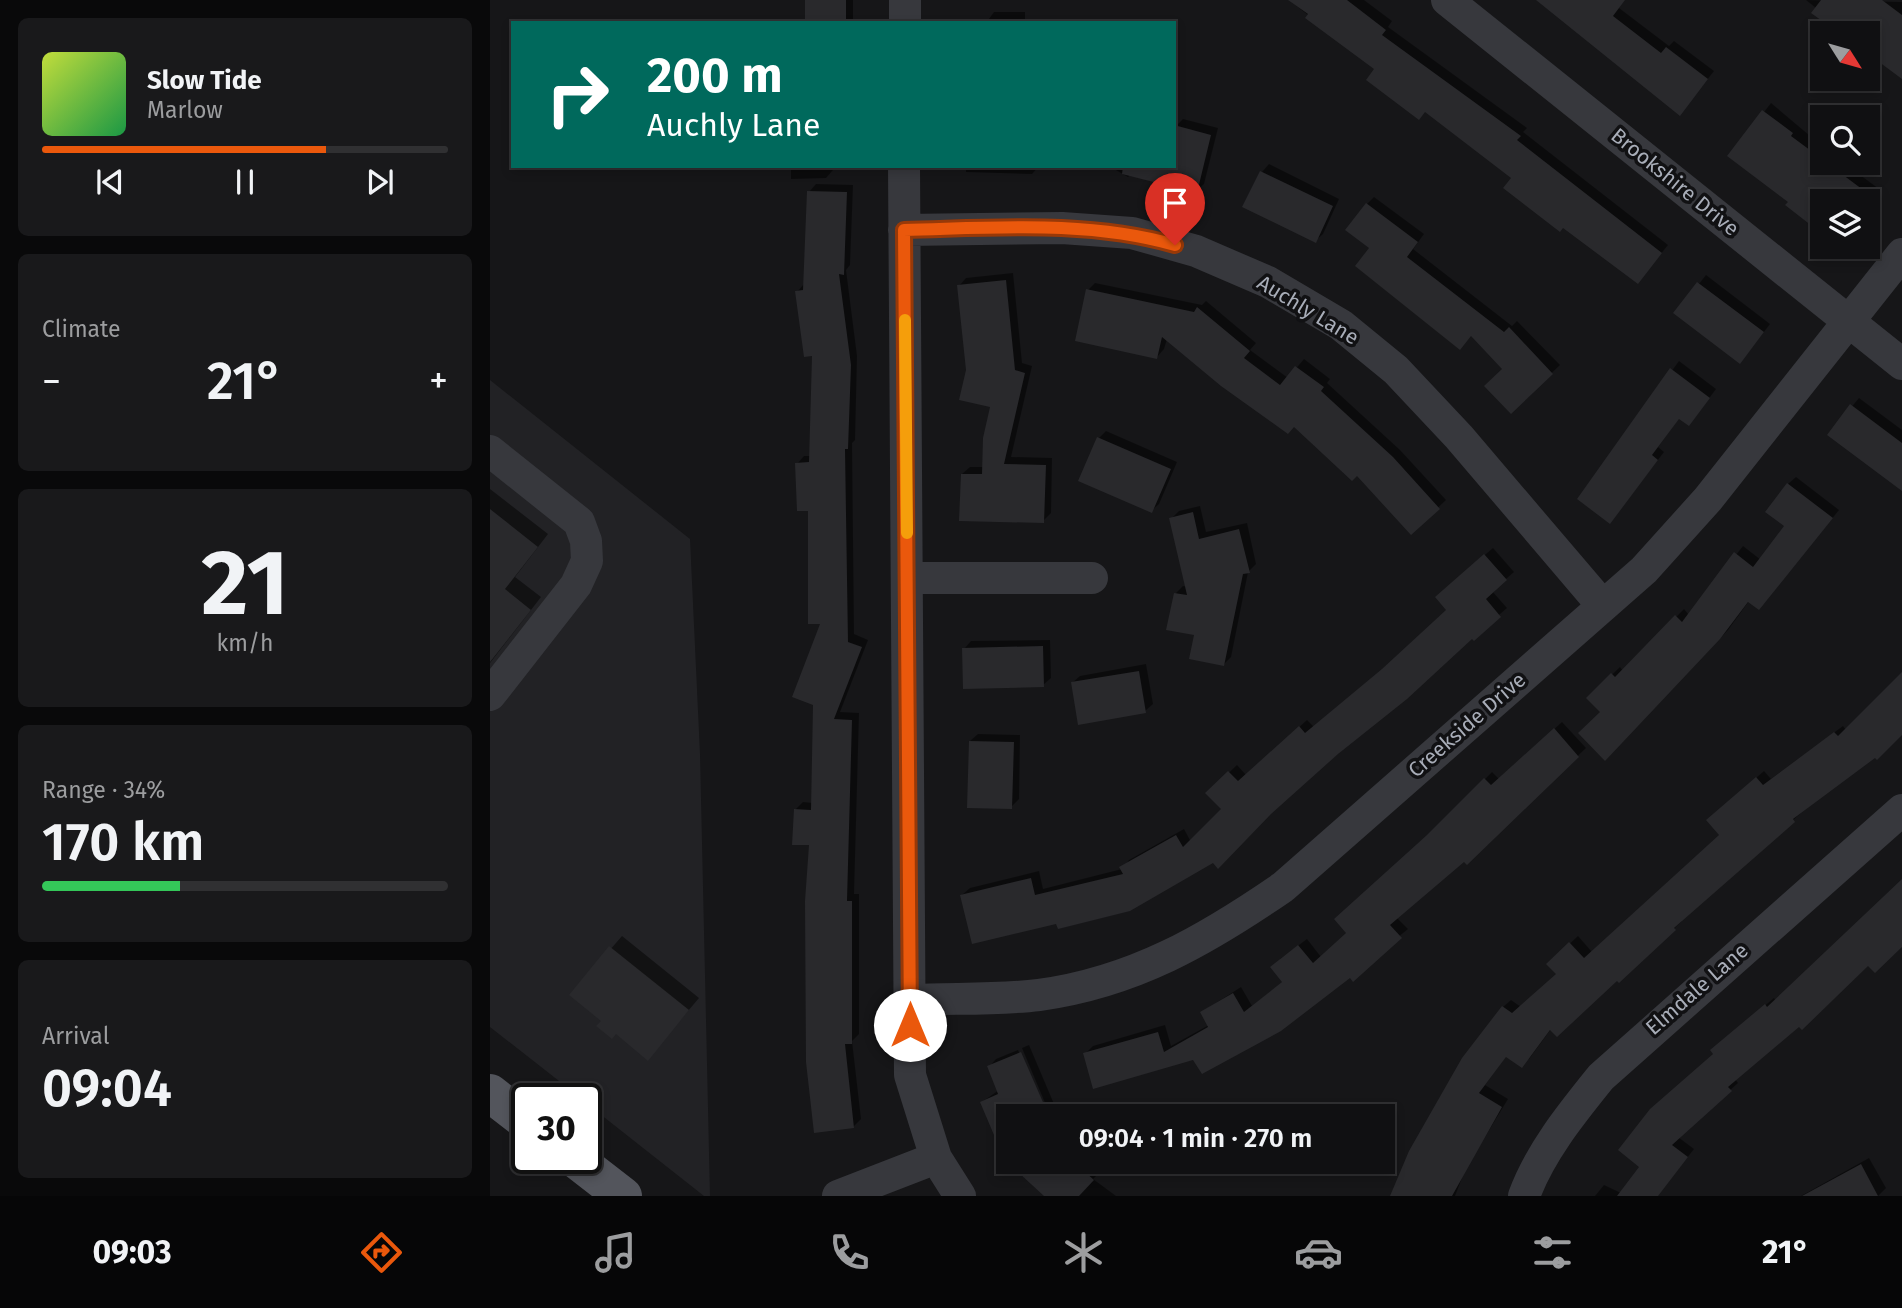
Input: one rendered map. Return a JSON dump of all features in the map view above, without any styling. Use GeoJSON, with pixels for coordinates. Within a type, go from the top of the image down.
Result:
{"type":"FeatureCollection","features":[{"type":"Feature","properties":{"kind":"main road"},"geometry":{"type":"LineString","coordinates":[[490,1093],[511,1109]]}},
{"type":"Feature","properties":{"kind":"main road"},"geometry":{"type":"LineString","coordinates":[[595,1174],[623,1196]]}},
{"type":"Feature","properties":{"kind":"street"},"geometry":{"type":"LineString","coordinates":[[905,0],[905,21]]}},
{"type":"Feature","properties":{"kind":"street","name":"Brookshire Drive"},"geometry":{"type":"LineString","coordinates":[[1447,0],[1902,364]]}},
{"type":"Feature","properties":{"kind":"street"},"geometry":{"type":"LineString","coordinates":[[904,168],[910,1075],[936,1158],[960,1196]]}},
{"type":"Feature","properties":{"kind":"street","name":"Auchly Lane"},"geometry":{"type":"LineString","coordinates":[[904,230],[1062,228],[1132,233],[1196,251],[1268,282],[1341,325],[1396,370],[1459,437],[1603,606]]}},
{"type":"Feature","properties":{"kind":"street","name":"Creekside Drive"},"geometry":{"type":"LineString","coordinates":[[911,1000],[1039,995],[1107,980],[1170,957],[1217,932],[1283,887],[1603,606],[1672,541],[1902,254]]}},
{"type":"Feature","properties":{"kind":"street"},"geometry":{"type":"LineString","coordinates":[[490,451],[579,522],[586,541],[587,561],[576,584],[490,695]]}},
{"type":"Feature","properties":{"kind":"street"},"geometry":{"type":"LineString","coordinates":[[907,578],[1092,578]]}},
{"type":"Feature","properties":{"kind":"street","name":"Elmdale Lane"},"geometry":{"type":"LineString","coordinates":[[1524,1196],[1530,1179],[1567,1119],[1601,1076],[1902,810]]}},
{"type":"Feature","properties":{"kind":"street"},"geometry":{"type":"LineString","coordinates":[[838,1196],[936,1158]]}},
{"type":"Feature","properties":{"kind":"shaded area"},"geometry":{"type":"Polygon","coordinates":[[[490,380],[690,539],[700,754],[710,1196],[704,1196],[602,1116],[602,1083],[562,1083],[490,1027],[490,380]]]}},
{"type":"Feature","properties":{"kind":"building"},"geometry":{"type":"Polygon","coordinates":[[[805,0],[846,0],[846,21],[805,21],[805,0]]]}},
{"type":"Feature","properties":{"kind":"building"},"geometry":{"type":"Polygon","coordinates":[[[1288,0],[1347,0],[1386,30],[1382,35],[1521,136],[1517,140],[1662,253],[1638,284],[1563,228],[1560,232],[1503,188],[1511,178],[1425,112],[1419,120],[1366,80],[1374,69],[1305,18],[1308,14],[1288,0]]]}},
{"type":"Feature","properties":{"kind":"building"},"geometry":{"type":"Polygon","coordinates":[[[1536,0],[1625,0],[1613,16],[1661,53],[1666,47],[1708,79],[1680,116],[1536,0]]]}},
{"type":"Feature","properties":{"kind":"building"},"geometry":{"type":"Polygon","coordinates":[[[1821,0],[1882,0],[1902,15],[1902,79],[1880,63],[1880,21],[1822,21],[1811,13],[1821,0]]]}},
{"type":"Feature","properties":{"kind":"building"},"geometry":{"type":"Polygon","coordinates":[[[1762,110],[1793,133],[1791,136],[1810,150],[1810,175],[1843,175],[1862,189],[1810,189],[1810,224],[1785,205],[1788,202],[1727,156],[1762,110]]]}},
{"type":"Feature","properties":{"kind":"building"},"geometry":{"type":"Polygon","coordinates":[[[1176,126],[1211,135],[1197,193],[1122,174],[1123,168],[1176,168],[1176,126]]]}},
{"type":"Feature","properties":{"kind":"building"},"geometry":{"type":"Polygon","coordinates":[[[1260,171],[1333,206],[1316,243],[1242,207],[1260,171]]]}},
{"type":"Feature","properties":{"kind":"building"},"geometry":{"type":"Polygon","coordinates":[[[807,191],[847,192],[844,275],[839,274],[851,365],[848,449],[845,449],[848,642],[862,647],[834,719],[852,720],[847,901],[852,901],[852,1044],[845,1044],[854,1128],[814,1133],[806,1062],[805,901],[809,845],[792,845],[794,809],[811,810],[813,705],[792,697],[820,624],[808,624],[808,511],[797,511],[795,463],[809,462],[812,356],[804,357],[795,291],[803,290],[807,191]]]}},
{"type":"Feature","properties":{"kind":"building"},"geometry":{"type":"Polygon","coordinates":[[[1366,203],[1418,242],[1407,257],[1504,332],[1509,327],[1553,374],[1511,414],[1484,386],[1502,369],[1471,336],[1460,350],[1355,266],[1369,248],[1345,230],[1366,203]]]}},
{"type":"Feature","properties":{"kind":"building"},"geometry":{"type":"Polygon","coordinates":[[[1006,280],[1015,370],[1025,373],[1004,464],[1046,465],[1044,523],[959,521],[961,474],[982,474],[983,438],[990,407],[959,400],[966,370],[957,285],[1006,280]]]}},
{"type":"Feature","properties":{"kind":"building"},"geometry":{"type":"Polygon","coordinates":[[[1697,282],[1764,332],[1740,364],[1673,313],[1697,282]]]}},
{"type":"Feature","properties":{"kind":"building"},"geometry":{"type":"Polygon","coordinates":[[[1086,289],[1194,312],[1197,307],[1250,351],[1244,358],[1280,385],[1295,366],[1324,387],[1321,391],[1393,457],[1440,509],[1411,535],[1357,476],[1352,481],[1294,427],[1288,434],[1221,386],[1162,337],[1157,359],[1075,341],[1086,289]]]}},
{"type":"Feature","properties":{"kind":"building"},"geometry":{"type":"Polygon","coordinates":[[[1670,368],[1710,398],[1689,426],[1679,419],[1652,455],[1658,460],[1610,524],[1577,499],[1670,368]]]}},
{"type":"Feature","properties":{"kind":"building"},"geometry":{"type":"Polygon","coordinates":[[[1850,404],[1902,443],[1902,491],[1827,435],[1850,404]]]}},
{"type":"Feature","properties":{"kind":"building"},"geometry":{"type":"Polygon","coordinates":[[[1097,437],[1171,469],[1152,513],[1078,481],[1097,437]]]}},
{"type":"Feature","properties":{"kind":"building"},"geometry":{"type":"Polygon","coordinates":[[[1787,483],[1833,518],[1759,610],[1748,602],[1720,639],[1605,761],[1578,733],[1600,712],[1586,698],[1611,673],[1615,677],[1675,615],[1682,622],[1734,552],[1753,567],[1784,526],[1765,512],[1787,483]]]}},
{"type":"Feature","properties":{"kind":"building"},"geometry":{"type":"Polygon","coordinates":[[[490,509],[538,547],[505,589],[531,610],[490,662],[490,509]]]}},
{"type":"Feature","properties":{"kind":"building"},"geometry":{"type":"Polygon","coordinates":[[[1193,512],[1199,539],[1239,529],[1250,573],[1243,574],[1224,666],[1189,659],[1194,635],[1166,630],[1174,593],[1187,595],[1169,518],[1193,512]]]}},
{"type":"Feature","properties":{"kind":"building"},"geometry":{"type":"Polygon","coordinates":[[[1484,554],[1507,580],[1486,599],[1501,617],[1474,641],[1472,639],[1407,699],[1338,754],[1271,814],[1218,869],[1213,863],[1130,911],[1058,929],[1056,924],[972,944],[960,895],[1031,878],[1035,895],[1123,874],[1119,867],[1176,835],[1183,847],[1221,809],[1205,793],[1228,771],[1238,781],[1299,726],[1305,733],[1382,669],[1446,610],[1435,597],[1484,554]]]}},
{"type":"Feature","properties":{"kind":"building"},"geometry":{"type":"Polygon","coordinates":[[[1043,646],[1044,687],[963,689],[962,648],[1043,646]]]}},
{"type":"Feature","properties":{"kind":"building"},"geometry":{"type":"Polygon","coordinates":[[[1139,671],[1146,713],[1078,725],[1071,682],[1139,671]]]}},
{"type":"Feature","properties":{"kind":"building"},"geometry":{"type":"Polygon","coordinates":[[[1902,672],[1902,735],[1877,760],[1875,758],[1793,819],[1795,822],[1674,928],[1676,930],[1557,1037],[1550,1030],[1522,1068],[1506,1057],[1479,1093],[1502,1107],[1452,1196],[1390,1196],[1409,1151],[1462,1058],[1502,1006],[1512,1013],[1556,974],[1546,964],[1569,942],[1584,958],[1719,835],[1706,820],[1756,777],[1763,785],[1834,732],[1838,736],[1902,672]]]}},
{"type":"Feature","properties":{"kind":"building"},"geometry":{"type":"Polygon","coordinates":[[[1554,728],[1579,757],[1467,865],[1464,862],[1390,925],[1402,938],[1353,982],[1350,978],[1281,1031],[1202,1074],[1193,1060],[1093,1089],[1083,1053],[1158,1032],[1164,1052],[1208,1027],[1200,1012],[1233,993],[1244,1012],[1282,982],[1270,967],[1298,945],[1313,963],[1346,933],[1334,919],[1427,835],[1484,778],[1491,785],[1554,728]]]}},
{"type":"Feature","properties":{"kind":"building"},"geometry":{"type":"Polygon","coordinates":[[[969,741],[1014,742],[1012,809],[967,808],[969,741]]]}},
{"type":"Feature","properties":{"kind":"building"},"geometry":{"type":"Polygon","coordinates":[[[1902,879],[1902,947],[1875,973],[1868,966],[1802,1030],[1799,1027],[1728,1087],[1732,1091],[1672,1145],[1688,1157],[1658,1196],[1617,1196],[1639,1167],[1618,1150],[1650,1109],[1713,1054],[1710,1050],[1765,1004],[1767,1007],[1902,879]]]}},
{"type":"Feature","properties":{"kind":"building"},"geometry":{"type":"Polygon","coordinates":[[[609,946],[689,1010],[648,1061],[616,1034],[612,1039],[596,1026],[601,1021],[569,995],[609,946]]]}},
{"type":"Feature","properties":{"kind":"building"},"geometry":{"type":"Polygon","coordinates":[[[1021,1052],[1044,1104],[996,1104],[996,1140],[980,1102],[998,1094],[987,1066],[1021,1052]]]}},
{"type":"Feature","properties":{"kind":"building"},"geometry":{"type":"Polygon","coordinates":[[[1861,1164],[1878,1196],[1802,1196],[1861,1164]]]}},
{"type":"Feature","properties":{"kind":"building"},"geometry":{"type":"Polygon","coordinates":[[[1020,1174],[1087,1174],[1094,1180],[1079,1196],[1044,1196],[1020,1174]]]}},
{"type":"Feature","properties":{"kind":"slow traffic"},"geometry":{"type":"LineString","coordinates":[[905,320],[907,533]]}},
{"type":"Feature","properties":{"kind":"route"},"geometry":{"type":"LineString","coordinates":[[910,1025],[904,230],[1062,228],[1132,233],[1175,245]]}}]}
